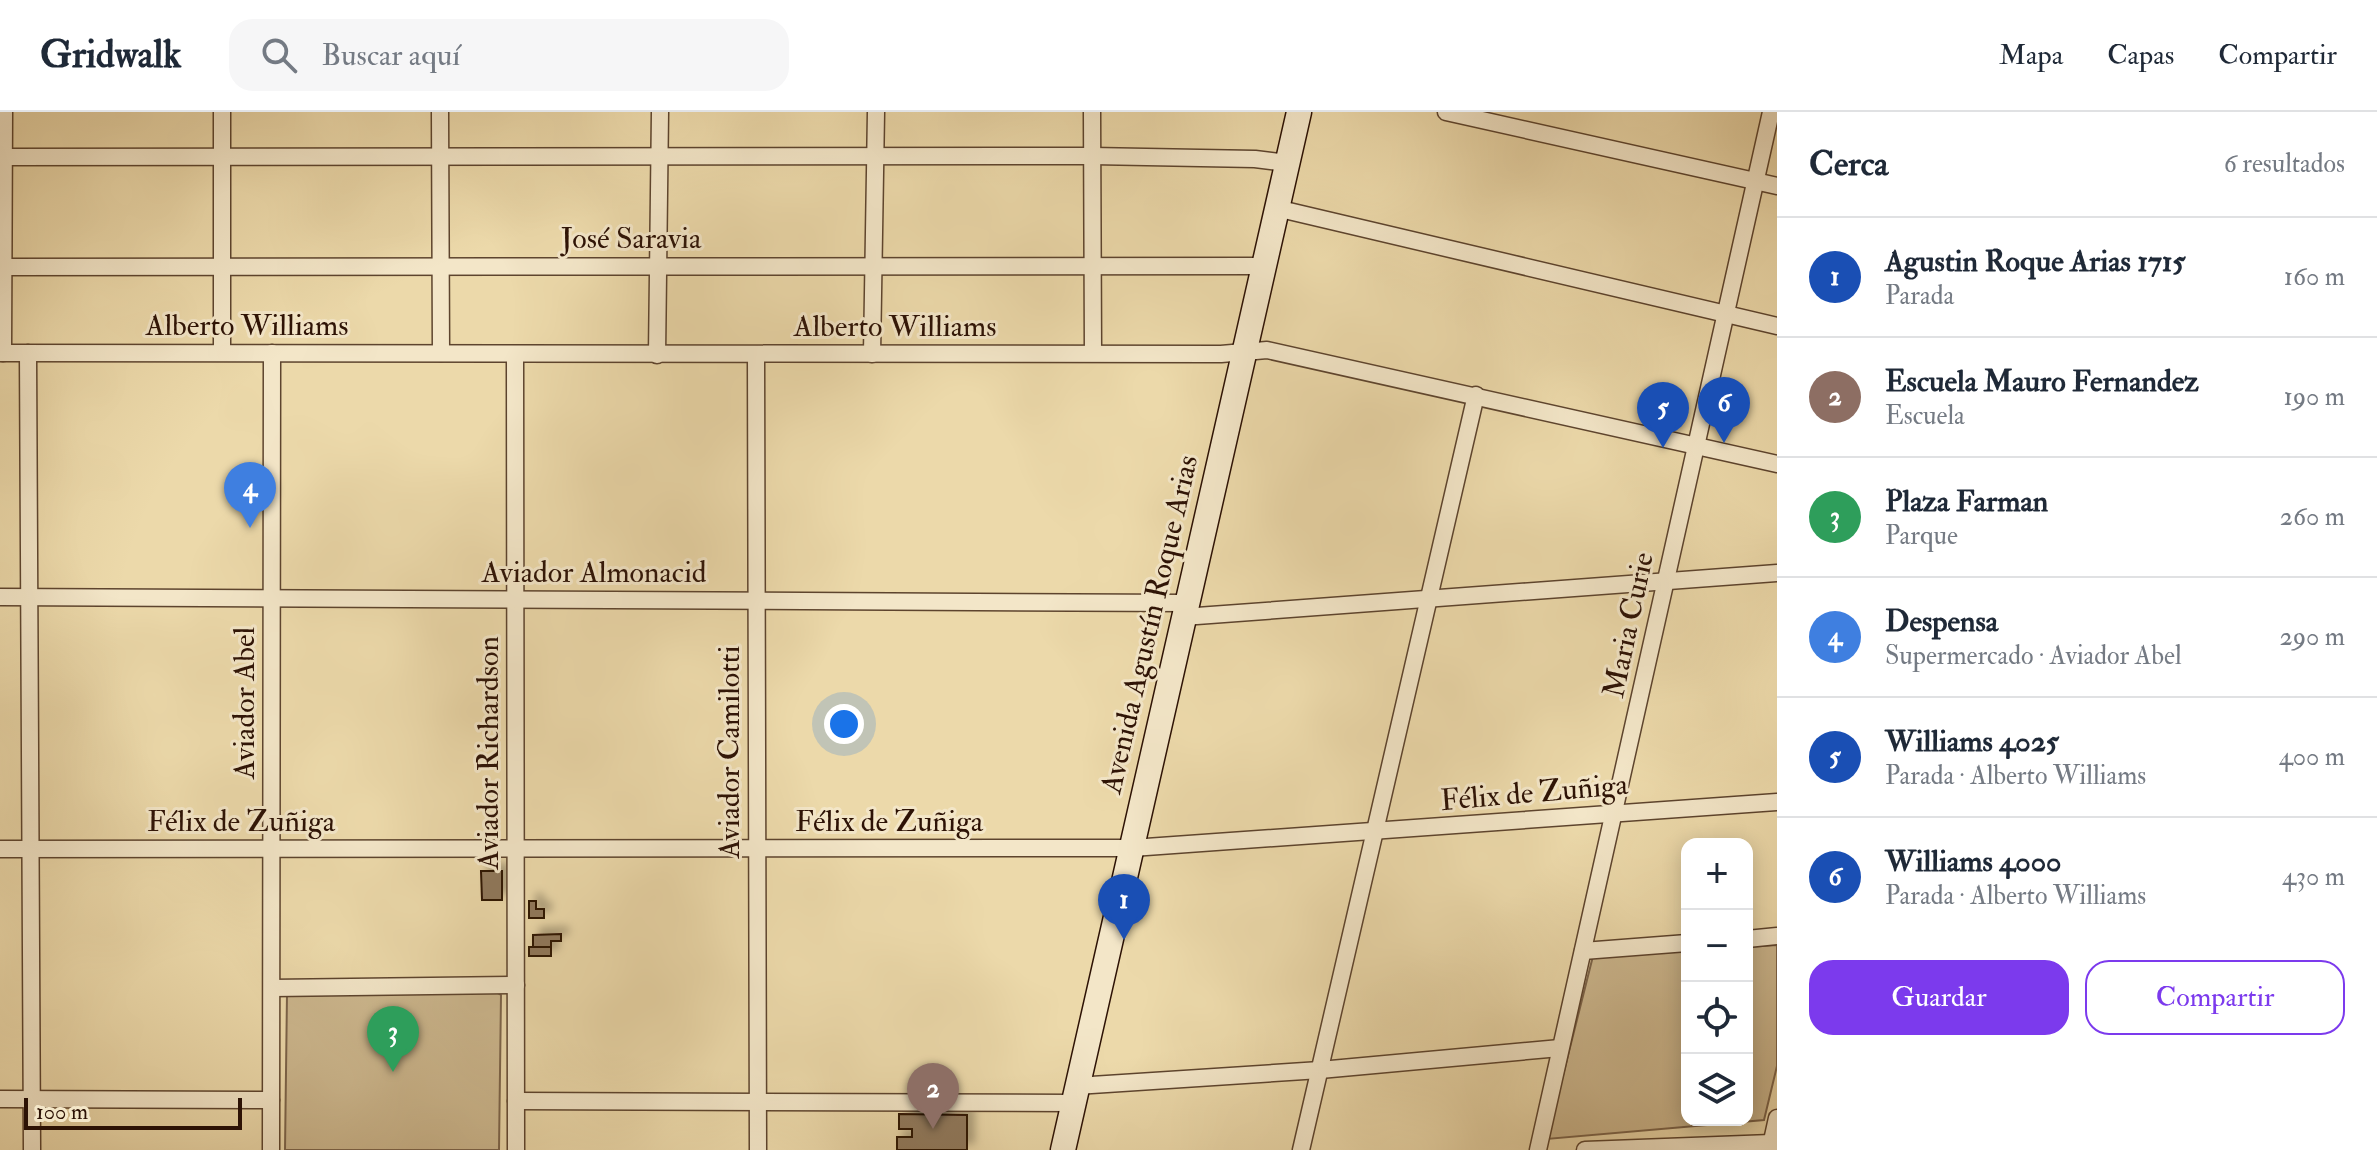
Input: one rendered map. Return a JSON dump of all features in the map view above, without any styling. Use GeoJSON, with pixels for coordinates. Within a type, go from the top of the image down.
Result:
{"type":"FeatureCollection","features":[{"type":"Feature","properties":{"kind":"main road","name":"Avenida Agustín Roque Arias"},"geometry":{"type":"LineString","coordinates":[[1063,1150],[1299,112]]}},
{"type":"Feature","properties":{"kind":"street"},"geometry":{"type":"LineString","coordinates":[[1,353],[4,112]]}},
{"type":"Feature","properties":{"kind":"street"},"geometry":{"type":"LineString","coordinates":[[222,112],[222,352]]}},
{"type":"Feature","properties":{"kind":"street"},"geometry":{"type":"LineString","coordinates":[[440,112],[441,353]]}},
{"type":"Feature","properties":{"kind":"street"},"geometry":{"type":"LineString","coordinates":[[657,355],[660,112]]}},
{"type":"Feature","properties":{"kind":"street"},"geometry":{"type":"LineString","coordinates":[[872,354],[876,112]]}},
{"type":"Feature","properties":{"kind":"street"},"geometry":{"type":"LineString","coordinates":[[1092,112],[1093,353]]}},
{"type":"Feature","properties":{"kind":"street"},"geometry":{"type":"LineString","coordinates":[[1446,112],[1777,186]]}},
{"type":"Feature","properties":{"kind":"street","name":"Maria Curie"},"geometry":{"type":"LineString","coordinates":[[1538,1150],[1771,112]]}},
{"type":"Feature","properties":{"kind":"street"},"geometry":{"type":"LineString","coordinates":[[2,157],[1092,156],[1255,159],[1287,163]]}},
{"type":"Feature","properties":{"kind":"street"},"geometry":{"type":"LineString","coordinates":[[1276,208],[1777,326]]}},
{"type":"Feature","properties":{"kind":"street","name":"José Saravia"},"geometry":{"type":"LineString","coordinates":[[2,267],[1262,266]]}},
{"type":"Feature","properties":{"kind":"street","name":"Alberto Williams"},"geometry":{"type":"LineString","coordinates":[[1,353],[756,355],[1267,350],[1777,464]]}},
{"type":"Feature","properties":{"kind":"street"},"geometry":{"type":"LineString","coordinates":[[28,353],[28,849],[32,1150]]}},
{"type":"Feature","properties":{"kind":"street","name":"Aviador Abel"},"geometry":{"type":"LineString","coordinates":[[271,1150],[272,353]]}},
{"type":"Feature","properties":{"kind":"street","name":"Aviador Richardson"},"geometry":{"type":"LineString","coordinates":[[515,355],[516,1150]]}},
{"type":"Feature","properties":{"kind":"street","name":"Aviador Camilotti"},"geometry":{"type":"LineString","coordinates":[[756,355],[758,1150]]}},
{"type":"Feature","properties":{"kind":"street"},"geometry":{"type":"LineString","coordinates":[[1301,1150],[1476,395]]}},
{"type":"Feature","properties":{"kind":"street","name":"Aviador Almonacid"},"geometry":{"type":"LineString","coordinates":[[0,597],[758,600],[1185,610],[1427,600],[1777,573]]}},
{"type":"Feature","properties":{"kind":"street","name":"Félix de Zuñiga"},"geometry":{"type":"LineString","coordinates":[[0,849],[1132,848],[1777,802]]}},
{"type":"Feature","properties":{"kind":"street"},"geometry":{"type":"LineString","coordinates":[[1753,938],[1777,936]]}},
{"type":"Feature","properties":{"kind":"street"},"geometry":{"type":"LineString","coordinates":[[1583,951],[1681,943]]}},
{"type":"Feature","properties":{"kind":"street"},"geometry":{"type":"LineString","coordinates":[[272,988],[516,985]]}},
{"type":"Feature","properties":{"kind":"street"},"geometry":{"type":"LineString","coordinates":[[516,1101],[758,1103],[1075,1094],[1560,1048]]}},
{"type":"Feature","properties":{"kind":"street"},"geometry":{"type":"LineString","coordinates":[[0,1099],[271,1100]]}},
{"type":"Feature","properties":{"kind":"street"},"geometry":{"type":"LineString","coordinates":[[1585,1150],[1770,1147],[1777,1118]]}},
{"type":"Feature","properties":{"kind":"shaded area"},"geometry":{"type":"Polygon","coordinates":[[[1777,945],[1777,1066],[1764,1120],[1753,1121],[1753,982],[1753,947],[1777,945]]]}},
{"type":"Feature","properties":{"kind":"shaded area"},"geometry":{"type":"Polygon","coordinates":[[[1681,950],[1681,1126],[1695,1126],[1547,1139],[1593,956],[1681,950]]]}},
{"type":"Feature","properties":{"kind":"shaded area"},"geometry":{"type":"Polygon","coordinates":[[[494,991],[501,995],[499,1150],[285,1150],[287,994],[494,991]]]}},
{"type":"Feature","properties":{"kind":"building"},"geometry":{"type":"Polygon","coordinates":[[[481,871],[502,871],[502,900],[482,900],[481,871]]]}},
{"type":"Feature","properties":{"kind":"building"},"geometry":{"type":"Polygon","coordinates":[[[529,901],[536,901],[536,909],[544,909],[544,918],[529,918],[529,901]]]}},
{"type":"Feature","properties":{"kind":"building"},"geometry":{"type":"Polygon","coordinates":[[[561,934],[561,941],[551,941],[551,947],[533,947],[533,935],[561,934]]]}},
{"type":"Feature","properties":{"kind":"building"},"geometry":{"type":"Polygon","coordinates":[[[529,947],[551,947],[551,956],[529,956],[529,947]]]}},
{"type":"Feature","properties":{"kind":"building"},"geometry":{"type":"Polygon","coordinates":[[[899,1114],[967,1115],[967,1150],[897,1150],[897,1137],[912,1137],[912,1129],[899,1129],[899,1114]]]}},
{"type":"Feature","properties":{"kind":"place","name":"Williams 4000"},"geometry":{"type":"Point","coordinates":[1724,443]}},
{"type":"Feature","properties":{"kind":"place","name":"Williams 4025"},"geometry":{"type":"Point","coordinates":[1663,448]}},
{"type":"Feature","properties":{"kind":"place","name":"Despensa"},"geometry":{"type":"Point","coordinates":[250,528]}},
{"type":"Feature","properties":{"kind":"place","name":"Agustin Roque Arias 1715"},"geometry":{"type":"Point","coordinates":[1124,940]}},
{"type":"Feature","properties":{"kind":"place","name":"Plaza Farman"},"geometry":{"type":"Point","coordinates":[393,1072]}},
{"type":"Feature","properties":{"kind":"place","name":"Escuela Mauro Fernandez"},"geometry":{"type":"Point","coordinates":[933,1129]}}]}
